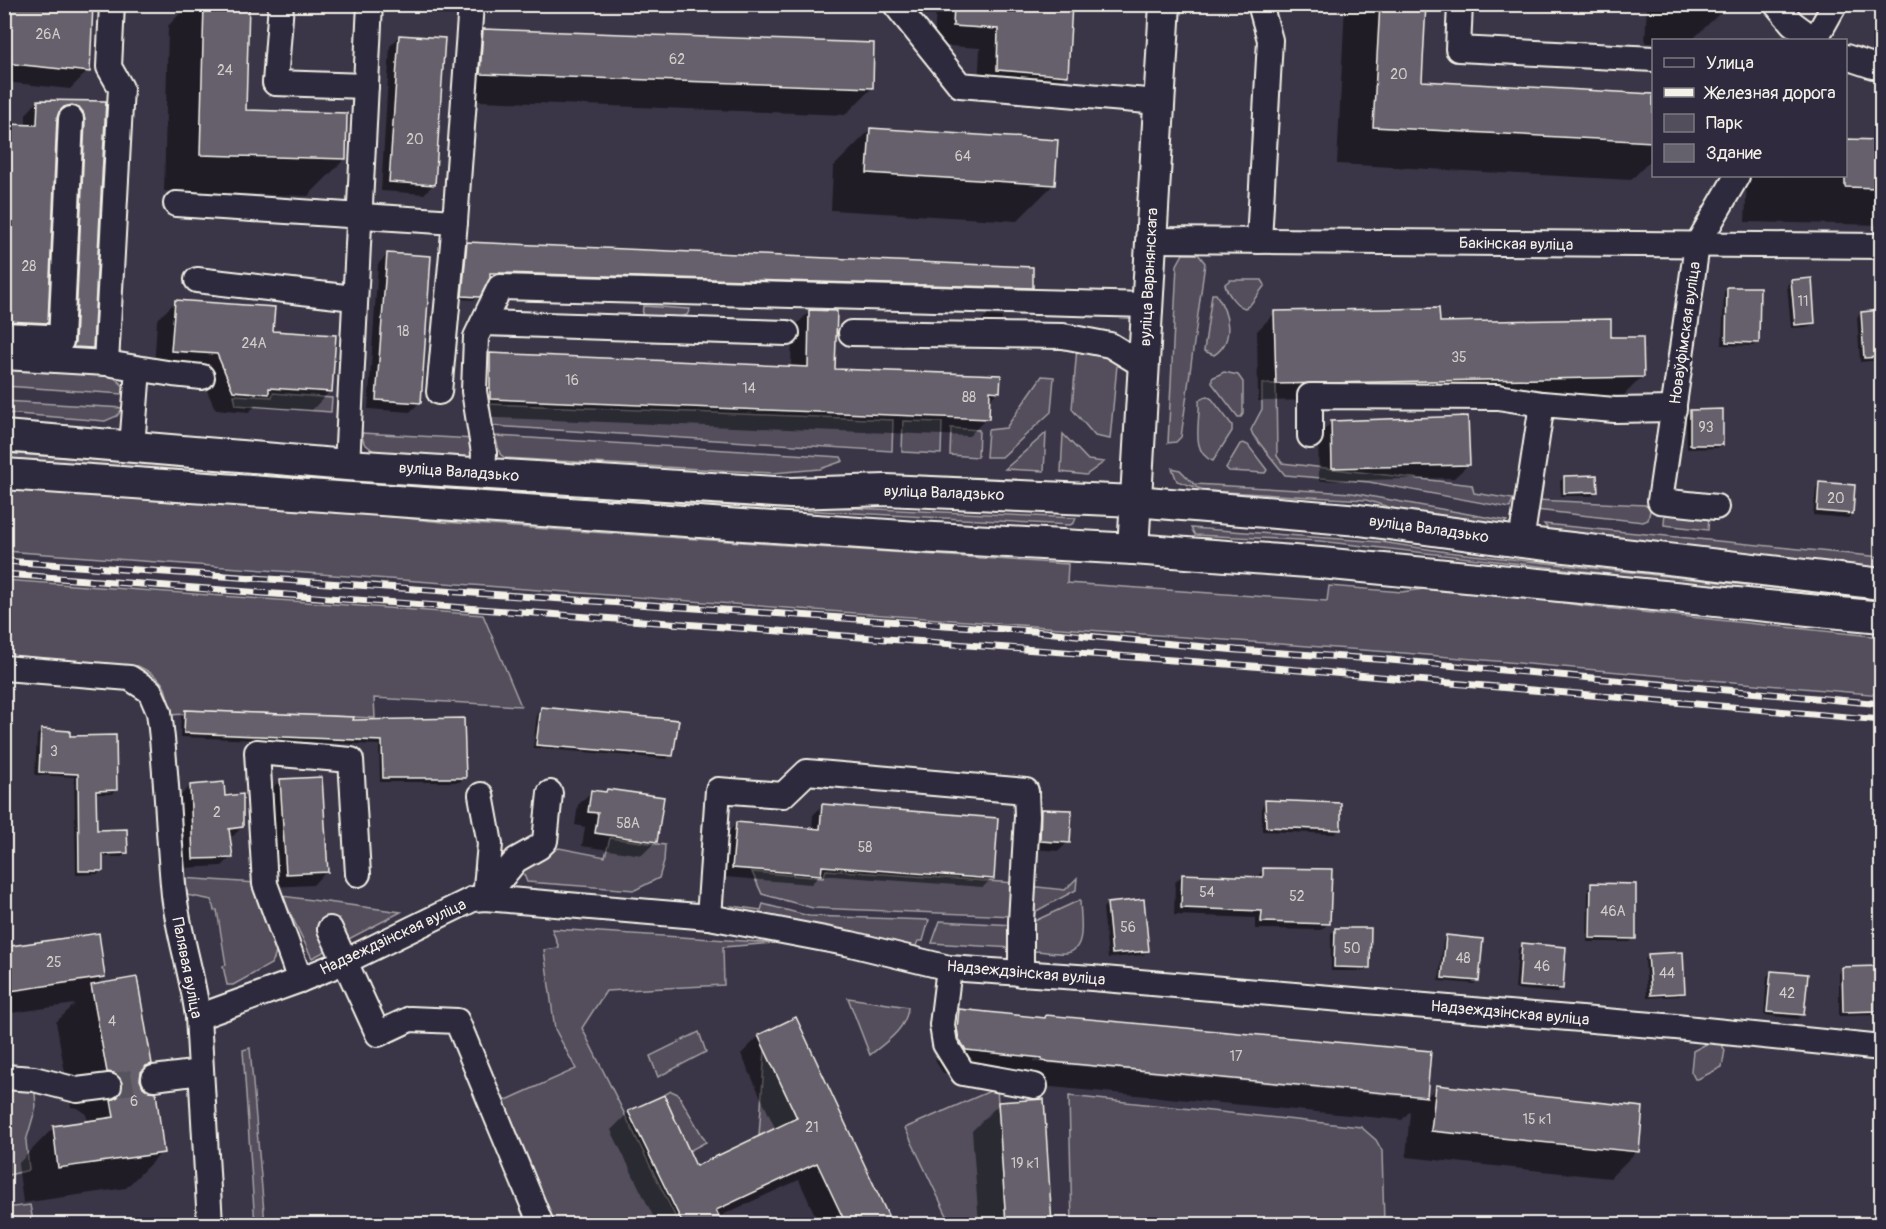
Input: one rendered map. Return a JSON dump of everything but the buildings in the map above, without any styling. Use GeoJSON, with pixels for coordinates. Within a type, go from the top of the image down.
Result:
{"type":"FeatureCollection","features":[{"type":"Feature","properties":{"kind":"main road","name":"вуліца Варанянскага"},"geometry":{"type":"LineString","coordinates":[[1132,549],[1165,4]]}},
{"type":"Feature","properties":{"kind":"main road","name":"вуліца Валадзько"},"geometry":{"type":"LineString","coordinates":[[4,436],[347,465],[791,493],[885,490],[1135,501],[1359,520],[1521,542],[1881,584]]}},
{"type":"Feature","properties":{"kind":"main road","name":"вуліца Валадзько"},"geometry":{"type":"LineString","coordinates":[[4,474],[905,537],[1132,549],[1321,563],[1881,617]]}},
{"type":"Feature","properties":{"kind":"street"},"geometry":{"type":"LineString","coordinates":[[106,363],[121,88],[109,67],[112,4]]}},
{"type":"Feature","properties":{"kind":"street"},"geometry":{"type":"LineString","coordinates":[[281,4],[275,83],[366,86]]}},
{"type":"Feature","properties":{"kind":"street"},"geometry":{"type":"LineString","coordinates":[[347,465],[370,4]]}},
{"type":"Feature","properties":{"kind":"street"},"geometry":{"type":"LineString","coordinates":[[439,392],[455,222],[471,4]]}},
{"type":"Feature","properties":{"kind":"street"},"geometry":{"type":"LineString","coordinates":[[895,4],[960,85],[1159,102]]}},
{"type":"Feature","properties":{"kind":"street"},"geometry":{"type":"LineString","coordinates":[[1259,241],[1270,39],[1260,4]]}},
{"type":"Feature","properties":{"kind":"street"},"geometry":{"type":"LineString","coordinates":[[1460,4],[1458,49],[1652,59]]}},
{"type":"Feature","properties":{"kind":"street"},"geometry":{"type":"LineString","coordinates":[[1776,4],[1792,23],[1814,39]]}},
{"type":"Feature","properties":{"kind":"street"},"geometry":{"type":"LineString","coordinates":[[1816,39],[1835,4]]}},
{"type":"Feature","properties":{"kind":"street"},"geometry":{"type":"LineString","coordinates":[[1847,58],[1873,66],[1881,66]]}},
{"type":"Feature","properties":{"kind":"street"},"geometry":{"type":"LineString","coordinates":[[4,335],[48,337],[61,341],[71,119]]}},
{"type":"Feature","properties":{"kind":"street","name":"Новаўфімская вуліца"},"geometry":{"type":"LineString","coordinates":[[1716,507],[1660,501],[1697,245],[1736,177]]}},
{"type":"Feature","properties":{"kind":"street"},"geometry":{"type":"LineString","coordinates":[[176,204],[455,222]]}},
{"type":"Feature","properties":{"kind":"street","name":"Бакінская вуліца"},"geometry":{"type":"LineString","coordinates":[[1151,240],[1881,246]]}},
{"type":"Feature","properties":{"kind":"street"},"geometry":{"type":"LineString","coordinates":[[197,280],[354,298]]}},
{"type":"Feature","properties":{"kind":"street"},"geometry":{"type":"LineString","coordinates":[[483,473],[484,453],[474,391],[476,337],[500,287],[1147,306]]}},
{"type":"Feature","properties":{"kind":"street"},"geometry":{"type":"LineString","coordinates":[[700,331],[702,293]]}},
{"type":"Feature","properties":{"kind":"street"},"geometry":{"type":"LineString","coordinates":[[483,323],[787,333]]}},
{"type":"Feature","properties":{"kind":"street"},"geometry":{"type":"LineString","coordinates":[[851,333],[1063,336],[1110,345],[1143,365]]}},
{"type":"Feature","properties":{"kind":"street"},"geometry":{"type":"LineString","coordinates":[[4,357],[106,363],[202,377]]}},
{"type":"Feature","properties":{"kind":"street"},"geometry":{"type":"LineString","coordinates":[[132,447],[138,369]]}},
{"type":"Feature","properties":{"kind":"street"},"geometry":{"type":"LineString","coordinates":[[1310,436],[1310,396],[1498,397],[1542,404],[1616,410],[1674,409]]}},
{"type":"Feature","properties":{"kind":"street"},"geometry":{"type":"LineString","coordinates":[[1521,542],[1542,404]]}},
{"type":"Feature","properties":{"kind":"street","name":"Палявая вуліца"},"geometry":{"type":"LineString","coordinates":[[4,668],[130,678],[150,691],[159,711],[174,897],[195,992],[198,1017],[210,1224]]}},
{"type":"Feature","properties":{"kind":"street"},"geometry":{"type":"LineString","coordinates":[[300,980],[265,884],[257,752],[351,760],[358,874]]}},
{"type":"Feature","properties":{"kind":"street"},"geometry":{"type":"LineString","coordinates":[[709,917],[718,790],[783,795],[807,772],[1026,791],[1021,974]]}},
{"type":"Feature","properties":{"kind":"street"},"geometry":{"type":"LineString","coordinates":[[485,898],[516,860],[545,841],[550,793]]}},
{"type":"Feature","properties":{"kind":"street"},"geometry":{"type":"LineString","coordinates":[[481,795],[490,844],[485,898]]}},
{"type":"Feature","properties":{"kind":"street","name":"Надзеждзінская вуліца"},"geometry":{"type":"LineString","coordinates":[[198,1017],[344,962],[473,899],[485,898],[709,917],[841,942],[949,968],[1676,1027],[1881,1048]]}},
{"type":"Feature","properties":{"kind":"street"},"geometry":{"type":"LineString","coordinates":[[330,929],[378,1034],[410,1020],[457,1021],[541,1224]]}},
{"type":"Feature","properties":{"kind":"street"},"geometry":{"type":"LineString","coordinates":[[949,968],[942,1025],[945,1044],[963,1072],[1035,1086]]}},
{"type":"Feature","properties":{"kind":"street"},"geometry":{"type":"LineString","coordinates":[[154,1078],[201,1072]]}},
{"type":"Feature","properties":{"kind":"street"},"geometry":{"type":"LineString","coordinates":[[4,1077],[34,1079],[77,1090],[109,1086]]}},
{"type":"Feature","properties":{"kind":"green space"},"geometry":{"type":"Polygon","coordinates":[[[1183,254],[1198,254],[1205,263],[1181,437],[1176,442],[1168,443],[1177,265],[1183,254]]]}},
{"type":"Feature","properties":{"kind":"green space"},"geometry":{"type":"Polygon","coordinates":[[[1230,280],[1262,280],[1265,285],[1250,305],[1245,308],[1235,302],[1228,291],[1225,284],[1230,280]]]}},
{"type":"Feature","properties":{"kind":"green space"},"geometry":{"type":"Polygon","coordinates":[[[1212,294],[1216,294],[1224,309],[1228,326],[1225,342],[1214,355],[1204,351],[1212,294]]]}},
{"type":"Feature","properties":{"kind":"green space"},"geometry":{"type":"Polygon","coordinates":[[[643,306],[690,309],[687,315],[641,329],[643,306]]]}},
{"type":"Feature","properties":{"kind":"green space"},"geometry":{"type":"Polygon","coordinates":[[[1077,347],[1103,352],[1117,365],[1110,439],[1095,436],[1072,409],[1077,347]]]}},
{"type":"Feature","properties":{"kind":"green space"},"geometry":{"type":"Polygon","coordinates":[[[4,367],[109,373],[127,389],[123,394],[5,386],[4,367]]]}},
{"type":"Feature","properties":{"kind":"green space"},"geometry":{"type":"Polygon","coordinates":[[[1224,372],[1238,375],[1243,382],[1243,414],[1241,417],[1238,417],[1212,383],[1212,378],[1224,372]]]}},
{"type":"Feature","properties":{"kind":"green space"},"geometry":{"type":"Polygon","coordinates":[[[1042,376],[1054,377],[1051,412],[1002,457],[986,457],[988,430],[1006,428],[1042,376]]]}},
{"type":"Feature","properties":{"kind":"green space"},"geometry":{"type":"Polygon","coordinates":[[[1262,384],[1276,384],[1277,456],[1282,463],[1472,485],[1474,493],[1513,499],[1510,508],[1369,482],[1285,475],[1251,430],[1262,409],[1262,384]]]}},
{"type":"Feature","properties":{"kind":"green space"},"geometry":{"type":"Polygon","coordinates":[[[273,393],[332,398],[331,412],[236,405],[234,395],[272,397],[273,393]]]}},
{"type":"Feature","properties":{"kind":"green space"},"geometry":{"type":"Polygon","coordinates":[[[1207,396],[1212,399],[1232,425],[1232,431],[1213,461],[1201,450],[1198,435],[1199,400],[1207,396]]]}},
{"type":"Feature","properties":{"kind":"green space"},"geometry":{"type":"Polygon","coordinates":[[[4,401],[123,408],[117,416],[105,421],[5,413],[4,401]]]}},
{"type":"Feature","properties":{"kind":"green space"},"geometry":{"type":"Polygon","coordinates":[[[487,404],[893,420],[892,451],[492,426],[487,404]]]}},
{"type":"Feature","properties":{"kind":"green space"},"geometry":{"type":"Polygon","coordinates":[[[903,421],[942,422],[941,454],[902,452],[903,421]]]}},
{"type":"Feature","properties":{"kind":"green space"},"geometry":{"type":"Polygon","coordinates":[[[951,428],[979,430],[978,457],[950,455],[951,428]]]}},
{"type":"Feature","properties":{"kind":"green space"},"geometry":{"type":"Polygon","coordinates":[[[361,433],[475,439],[476,452],[469,460],[376,453],[364,443],[361,433]]]}},
{"type":"Feature","properties":{"kind":"green space"},"geometry":{"type":"Polygon","coordinates":[[[1046,433],[1044,471],[1005,469],[1046,433]]]}},
{"type":"Feature","properties":{"kind":"green space"},"geometry":{"type":"Polygon","coordinates":[[[1063,434],[1088,460],[1104,462],[1086,475],[1061,472],[1063,434]]]}},
{"type":"Feature","properties":{"kind":"green space"},"geometry":{"type":"Polygon","coordinates":[[[495,436],[841,457],[843,461],[820,469],[773,473],[505,458],[500,454],[495,436]]]}},
{"type":"Feature","properties":{"kind":"green space"},"geometry":{"type":"Polygon","coordinates":[[[1240,444],[1248,445],[1267,470],[1265,473],[1229,471],[1226,468],[1240,444]]]}},
{"type":"Feature","properties":{"kind":"green space"},"geometry":{"type":"Polygon","coordinates":[[[4,453],[657,499],[1076,518],[1070,525],[363,486],[5,458],[4,453]]]}},
{"type":"Feature","properties":{"kind":"green space"},"geometry":{"type":"Polygon","coordinates":[[[1172,468],[1180,470],[1194,484],[1352,493],[1507,521],[1494,530],[1415,515],[1366,500],[1207,491],[1177,481],[1172,468]]]}},
{"type":"Feature","properties":{"kind":"green space"},"geometry":{"type":"Polygon","coordinates":[[[5,485],[217,498],[442,522],[1068,564],[1067,583],[1327,601],[1329,586],[1402,592],[1446,586],[1585,606],[1881,637],[1881,695],[1404,653],[5,551],[5,485]]]}},
{"type":"Feature","properties":{"kind":"green space"},"geometry":{"type":"Polygon","coordinates":[[[1535,500],[1651,506],[1648,520],[1643,522],[1536,510],[1535,500]]]}},
{"type":"Feature","properties":{"kind":"green space"},"geometry":{"type":"Polygon","coordinates":[[[1665,510],[1709,515],[1708,530],[1664,525],[1665,510]]]}},
{"type":"Feature","properties":{"kind":"green space"},"geometry":{"type":"Polygon","coordinates":[[[1544,524],[1881,557],[1881,569],[1549,530],[1544,524]]]}},
{"type":"Feature","properties":{"kind":"green space"},"geometry":{"type":"Polygon","coordinates":[[[1191,528],[1381,542],[1447,552],[1881,600],[1881,605],[1319,541],[1195,535],[1191,528]]]}},
{"type":"Feature","properties":{"kind":"green space"},"geometry":{"type":"Polygon","coordinates":[[[4,580],[483,615],[521,706],[374,698],[375,718],[185,710],[185,714],[169,715],[168,697],[163,684],[138,666],[5,656],[4,580]]]}},
{"type":"Feature","properties":{"kind":"green space"},"geometry":{"type":"Polygon","coordinates":[[[610,838],[665,845],[664,861],[659,878],[635,890],[527,882],[520,865],[559,848],[605,857],[610,838]]]}},
{"type":"Feature","properties":{"kind":"green space"},"geometry":{"type":"Polygon","coordinates":[[[826,870],[1015,883],[1015,916],[813,908],[762,894],[752,872],[823,878],[826,870]]]}},
{"type":"Feature","properties":{"kind":"green space"},"geometry":{"type":"Polygon","coordinates":[[[181,878],[256,883],[276,952],[271,964],[233,985],[227,985],[217,910],[214,911],[212,900],[181,894],[181,878]]]}},
{"type":"Feature","properties":{"kind":"green space"},"geometry":{"type":"Polygon","coordinates":[[[1077,878],[1076,890],[1027,916],[1029,886],[1065,890],[1077,878]]]}},
{"type":"Feature","properties":{"kind":"green space"},"geometry":{"type":"Polygon","coordinates":[[[282,896],[401,912],[312,958],[282,896]]]}},
{"type":"Feature","properties":{"kind":"green space"},"geometry":{"type":"Polygon","coordinates":[[[1080,900],[1080,939],[1073,951],[1058,953],[1033,951],[1028,924],[1080,900]]]}},
{"type":"Feature","properties":{"kind":"green space"},"geometry":{"type":"Polygon","coordinates":[[[763,904],[809,916],[929,920],[923,941],[918,941],[915,948],[772,916],[743,915],[732,906],[761,910],[763,904]]]}},
{"type":"Feature","properties":{"kind":"green space"},"geometry":{"type":"Polygon","coordinates":[[[940,921],[1014,925],[1013,948],[932,943],[940,921]]]}},
{"type":"Feature","properties":{"kind":"green space"},"geometry":{"type":"Polygon","coordinates":[[[552,929],[774,943],[723,947],[724,985],[606,991],[582,1028],[679,1224],[555,1224],[502,1102],[576,1069],[555,1029],[544,950],[559,948],[552,929]]]}},
{"type":"Feature","properties":{"kind":"green space"},"geometry":{"type":"Polygon","coordinates":[[[848,998],[908,1007],[907,1015],[899,1029],[870,1055],[848,998]]]}},
{"type":"Feature","properties":{"kind":"green space"},"geometry":{"type":"Polygon","coordinates":[[[699,1032],[706,1052],[658,1077],[650,1056],[699,1032]]]}},
{"type":"Feature","properties":{"kind":"green space"},"geometry":{"type":"Polygon","coordinates":[[[1708,1043],[1721,1044],[1725,1050],[1722,1067],[1695,1079],[1691,1071],[1693,1051],[1708,1043]]]}},
{"type":"Feature","properties":{"kind":"green space"},"geometry":{"type":"Polygon","coordinates":[[[250,1048],[265,1224],[255,1224],[243,1050],[250,1048]]]}},
{"type":"Feature","properties":{"kind":"green space"},"geometry":{"type":"Polygon","coordinates":[[[765,1050],[797,1118],[759,1136],[765,1050]]]}},
{"type":"Feature","properties":{"kind":"green space"},"geometry":{"type":"Polygon","coordinates":[[[34,1079],[36,1107],[26,1141],[29,1170],[5,1176],[5,1088],[34,1079]]]}},
{"type":"Feature","properties":{"kind":"green space"},"geometry":{"type":"Polygon","coordinates":[[[997,1088],[1006,1224],[951,1224],[905,1128],[997,1088]]]}},
{"type":"Feature","properties":{"kind":"green space"},"geometry":{"type":"Polygon","coordinates":[[[671,1091],[678,1094],[706,1142],[689,1151],[664,1095],[671,1091]]]}},
{"type":"Feature","properties":{"kind":"green space"},"geometry":{"type":"Polygon","coordinates":[[[1069,1096],[1361,1127],[1376,1140],[1382,1151],[1384,1224],[1072,1224],[1069,1096]]]}},
{"type":"Feature","properties":{"kind":"green space"},"geometry":{"type":"Polygon","coordinates":[[[30,1205],[33,1221],[5,1224],[5,1208],[30,1205]]]}},
{"type":"Feature","properties":{"kind":"tunnel"},"geometry":{"type":"LineString","coordinates":[[109,1086],[154,1078]]}},
{"type":"Feature","properties":{"kind":"railway"},"geometry":{"type":"LineString","coordinates":[[4,561],[1033,631],[1882,704]]}},
{"type":"Feature","properties":{"kind":"railway"},"geometry":{"type":"LineString","coordinates":[[4,574],[1240,665],[1882,720]]}}]}
